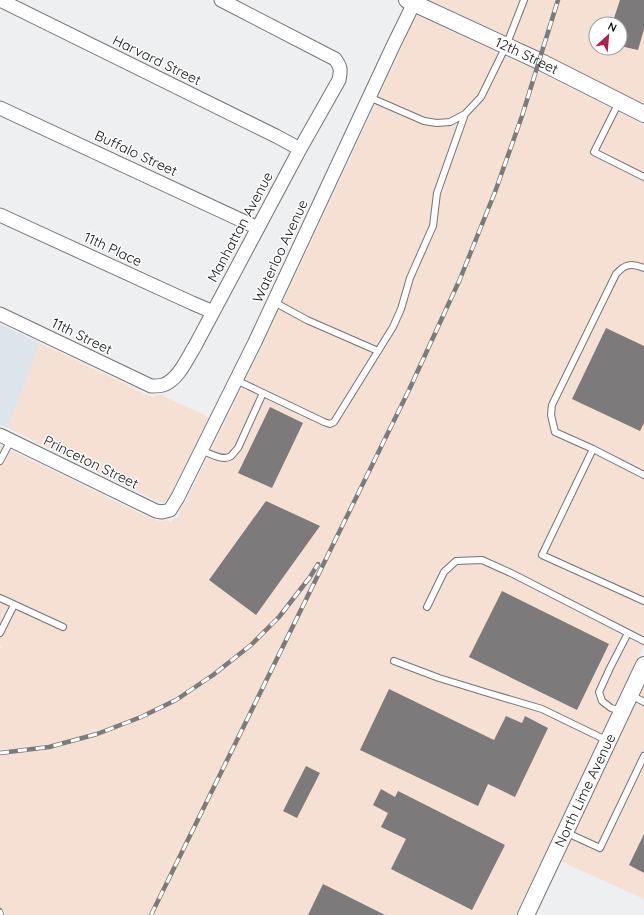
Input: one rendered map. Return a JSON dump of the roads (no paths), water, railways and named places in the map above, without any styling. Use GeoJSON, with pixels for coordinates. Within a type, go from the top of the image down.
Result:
{"type":"FeatureCollection","features":[{"type":"Feature","properties":{"kind":"street","name":"Harvard Street"},"geometry":{"type":"LineString","coordinates":[[0,0],[300,149]]}},
{"type":"Feature","properties":{"kind":"street","name":"Manhattan Avenue"},"geometry":{"type":"LineString","coordinates":[[151,386],[162,386],[176,377],[195,346],[300,149],[339,80],[341,72],[340,66],[335,59],[221,0]]}},
{"type":"Feature","properties":{"kind":"street","name":"12th Street"},"geometry":{"type":"LineString","coordinates":[[419,4],[644,114]]}},
{"type":"Feature","properties":{"kind":"street","name":"Waterloo Avenue"},"geometry":{"type":"LineString","coordinates":[[170,510],[178,497],[274,302],[369,97],[419,4]]}},
{"type":"Feature","properties":{"kind":"street","name":"Buffalo Street"},"geometry":{"type":"LineString","coordinates":[[0,108],[258,228]]}},
{"type":"Feature","properties":{"kind":"street","name":"11th Place"},"geometry":{"type":"LineString","coordinates":[[0,215],[213,312]]}},
{"type":"Feature","properties":{"kind":"street","name":"11th Street"},"geometry":{"type":"LineString","coordinates":[[0,314],[151,386]]}},
{"type":"Feature","properties":{"kind":"street","name":"Princeton Street"},"geometry":{"type":"LineString","coordinates":[[5,437],[156,511],[162,512],[170,510]]}},
{"type":"Feature","properties":{"kind":"street","name":"North Lime Avenue"},"geometry":{"type":"LineString","coordinates":[[526,915],[622,711],[637,698],[644,665]]}},
{"type":"Feature","properties":{"kind":"lane"},"geometry":{"type":"LineString","coordinates":[[369,97],[424,121],[437,123],[450,122],[465,114],[481,97],[506,46],[524,0]]}},
{"type":"Feature","properties":{"kind":"lane"},"geometry":{"type":"LineString","coordinates":[[619,102],[594,152],[644,177]]}},
{"type":"Feature","properties":{"kind":"lane"},"geometry":{"type":"LineString","coordinates":[[236,380],[324,422],[330,424],[334,422],[378,351],[401,309],[410,278],[433,226],[437,193],[465,114]]}},
{"type":"Feature","properties":{"kind":"lane"},"geometry":{"type":"LineString","coordinates":[[644,268],[632,264],[626,266],[616,274],[552,405],[551,415],[555,432],[593,449],[644,475]]}},
{"type":"Feature","properties":{"kind":"lane"},"geometry":{"type":"LineString","coordinates":[[274,302],[307,320],[378,351]]}},
{"type":"Feature","properties":{"kind":"lane"},"geometry":{"type":"LineString","coordinates":[[201,450],[220,458],[232,456],[238,448],[264,393]]}},
{"type":"Feature","properties":{"kind":"lane"},"geometry":{"type":"LineString","coordinates":[[0,461],[5,437]]}},
{"type":"Feature","properties":{"kind":"lane"},"geometry":{"type":"LineString","coordinates":[[593,449],[542,555],[644,601]]}},
{"type":"Feature","properties":{"kind":"lane"},"geometry":{"type":"LineString","coordinates":[[427,608],[444,572],[456,560],[482,560],[644,641]]}},
{"type":"Feature","properties":{"kind":"lane"},"geometry":{"type":"LineString","coordinates":[[0,598],[63,627]]}},
{"type":"Feature","properties":{"kind":"lane"},"geometry":{"type":"LineString","coordinates":[[0,634],[14,605]]}},
{"type":"Feature","properties":{"kind":"lane"},"geometry":{"type":"LineString","coordinates":[[622,711],[611,708],[602,701],[599,692],[628,632]]}},
{"type":"Feature","properties":{"kind":"lane"},"geometry":{"type":"LineString","coordinates":[[394,660],[446,680],[542,709],[608,741]]}},
{"type":"Feature","properties":{"kind":"lane"},"geometry":{"type":"LineString","coordinates":[[565,832],[600,848],[644,756]]}},
{"type":"Feature","properties":{"kind":"railway"},"geometry":{"type":"LineString","coordinates":[[151,915],[409,390],[460,279],[495,192],[522,116],[558,0]]}},
{"type":"Feature","properties":{"kind":"railway"},"geometry":{"type":"LineString","coordinates":[[0,753],[49,747],[97,734],[141,717],[176,700],[213,675],[251,645],[279,617],[310,577],[318,564]]}},
{"type":"Feature","properties":{"kind":"railway"},"geometry":{"type":"LineString","coordinates":[[0,910],[2,915]]}}]}
